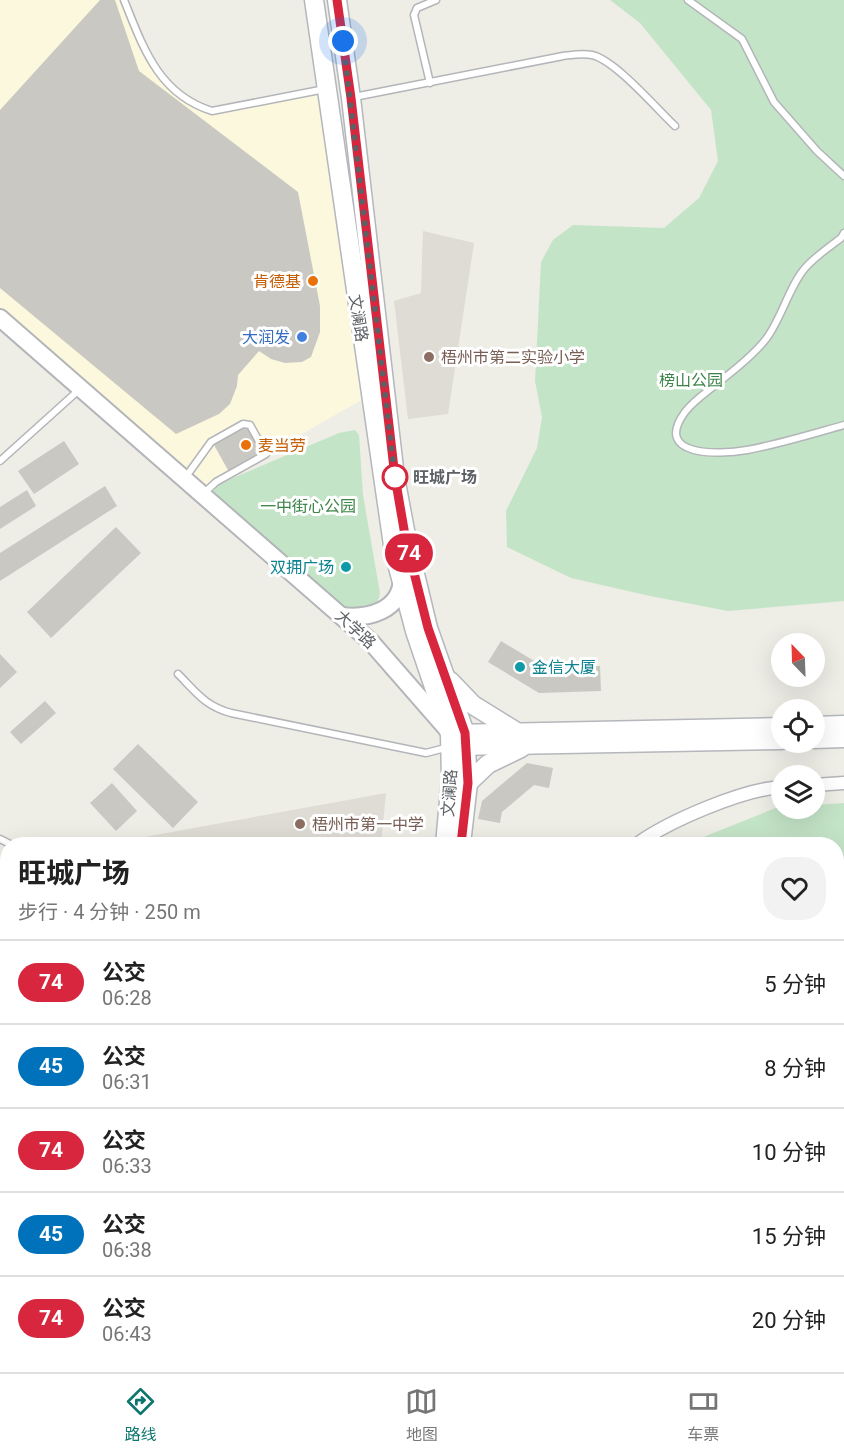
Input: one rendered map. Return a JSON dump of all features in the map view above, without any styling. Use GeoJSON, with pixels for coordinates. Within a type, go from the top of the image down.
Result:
{"type":"FeatureCollection","features":[{"type":"Feature","properties":{"kind":"main road","name":"文澜路"},"geometry":{"type":"LineString","coordinates":[[314,0],[394,552],[415,631],[458,740],[451,780],[446,837]]}},
{"type":"Feature","properties":{"kind":"main road","name":"文澜路"},"geometry":{"type":"LineString","coordinates":[[337,0],[351,98],[395,477],[406,541],[428,628],[444,674],[468,783],[462,837]]}},
{"type":"Feature","properties":{"kind":"main road"},"geometry":{"type":"LineString","coordinates":[[444,674],[473,705],[522,738],[771,740]]}},
{"type":"Feature","properties":{"kind":"main road"},"geometry":{"type":"LineString","coordinates":[[825,726],[844,726]]}},
{"type":"Feature","properties":{"kind":"main road"},"geometry":{"type":"LineString","coordinates":[[458,740],[771,727]]}},
{"type":"Feature","properties":{"kind":"main road"},"geometry":{"type":"LineString","coordinates":[[468,783],[522,738]]}},
{"type":"Feature","properties":{"kind":"main road"},"geometry":{"type":"LineString","coordinates":[[825,739],[844,738]]}},
{"type":"Feature","properties":{"kind":"street","name":"大学路"},"geometry":{"type":"LineString","coordinates":[[0,318],[371,642],[458,740]]}},
{"type":"Feature","properties":{"kind":"street"},"geometry":{"type":"LineString","coordinates":[[342,616],[366,616],[387,608],[395,602],[399,595],[402,580]]}},
{"type":"Feature","properties":{"kind":"street"},"geometry":{"type":"LineString","coordinates":[[825,784],[844,783]]}},
{"type":"Feature","properties":{"kind":"street"},"geometry":{"type":"LineString","coordinates":[[647,837],[737,797],[771,789]]}},
{"type":"Feature","properties":{"kind":"lane"},"geometry":{"type":"LineString","coordinates":[[124,0],[151,64],[159,75],[189,102],[200,108],[212,111],[327,88]]}},
{"type":"Feature","properties":{"kind":"lane"},"geometry":{"type":"LineString","coordinates":[[414,0],[417,8],[414,15],[430,82]]}},
{"type":"Feature","properties":{"kind":"lane"},"geometry":{"type":"LineString","coordinates":[[417,8],[436,0]]}},
{"type":"Feature","properties":{"kind":"lane"},"geometry":{"type":"LineString","coordinates":[[688,0],[742,39],[774,102],[817,151],[844,177]]}},
{"type":"Feature","properties":{"kind":"lane"},"geometry":{"type":"LineString","coordinates":[[351,98],[563,56],[592,55],[608,62],[675,126]]}},
{"type":"Feature","properties":{"kind":"lane"},"geometry":{"type":"LineString","coordinates":[[844,232],[841,238],[805,268],[766,339],[684,413],[676,428],[675,438],[681,447],[729,452],[757,448],[844,425]]}},
{"type":"Feature","properties":{"kind":"lane"},"geometry":{"type":"LineString","coordinates":[[0,460],[81,388]]}},
{"type":"Feature","properties":{"kind":"lane"},"geometry":{"type":"LineString","coordinates":[[185,479],[212,442],[243,424],[250,425],[266,454],[216,482],[202,494]]}},
{"type":"Feature","properties":{"kind":"lane"},"geometry":{"type":"LineString","coordinates":[[178,674],[207,703],[231,713],[426,753],[458,740]]}},
{"type":"Feature","properties":{"kind":"shaded area"},"geometry":{"type":"Polygon","coordinates":[[[0,0],[124,0],[151,64],[190,102],[212,111],[327,88],[371,395],[216,482],[202,494],[0,318],[0,0]]]}},
{"type":"Feature","properties":{"kind":"shaded area","name":"梧州市第二实验小学"},"geometry":{"type":"Polygon","coordinates":[[[423,231],[474,243],[448,414],[408,419],[394,301],[421,293],[423,231]]]}},
{"type":"Feature","properties":{"kind":"shaded area","name":"梧州市第一中学"},"geometry":{"type":"Polygon","coordinates":[[[386,793],[382,837],[144,837],[386,793]]]}},
{"type":"Feature","properties":{"kind":"green space","name":"榜山公园"},"geometry":{"type":"Polygon","coordinates":[[[610,0],[844,0],[844,601],[728,611],[571,578],[507,547],[506,511],[537,448],[542,417],[535,381],[541,262],[553,240],[573,225],[664,228],[699,198],[718,161],[711,110],[640,23],[610,0]]]}},
{"type":"Feature","properties":{"kind":"green space","name":"一中街心公园"},"geometry":{"type":"Polygon","coordinates":[[[355,430],[359,435],[363,495],[380,593],[374,606],[362,610],[349,608],[336,602],[213,494],[215,487],[221,483],[339,433],[355,430]]]}},
{"type":"Feature","properties":{"kind":"green space"},"geometry":{"type":"Polygon","coordinates":[[[844,803],[844,837],[704,837],[771,810],[771,819],[825,819],[825,804],[844,803]]]}},
{"type":"Feature","properties":{"kind":"building"},"geometry":{"type":"Polygon","coordinates":[[[100,0],[115,0],[139,71],[298,192],[320,306],[320,332],[311,357],[302,362],[285,363],[271,359],[259,351],[238,375],[237,386],[230,404],[219,414],[176,434],[0,288],[0,110],[100,0]]]}},
{"type":"Feature","properties":{"kind":"building"},"geometry":{"type":"Polygon","coordinates":[[[248,426],[262,453],[229,472],[214,445],[248,426]]]}},
{"type":"Feature","properties":{"kind":"building"},"geometry":{"type":"Polygon","coordinates":[[[64,441],[79,464],[34,494],[18,471],[64,441]]]}},
{"type":"Feature","properties":{"kind":"building"},"geometry":{"type":"Polygon","coordinates":[[[105,486],[117,506],[0,581],[0,553],[105,486]]]}},
{"type":"Feature","properties":{"kind":"building"},"geometry":{"type":"Polygon","coordinates":[[[27,490],[36,506],[0,529],[0,507],[27,490]]]}},
{"type":"Feature","properties":{"kind":"building"},"geometry":{"type":"Polygon","coordinates":[[[116,527],[141,553],[51,638],[27,612],[116,527]]]}},
{"type":"Feature","properties":{"kind":"building","name":"金信大厦"},"geometry":{"type":"Polygon","coordinates":[[[501,641],[546,668],[600,666],[601,691],[539,693],[488,662],[501,641]]]}},
{"type":"Feature","properties":{"kind":"building"},"geometry":{"type":"Polygon","coordinates":[[[0,654],[17,672],[0,688],[0,654]]]}},
{"type":"Feature","properties":{"kind":"building"},"geometry":{"type":"Polygon","coordinates":[[[45,701],[56,713],[21,744],[10,732],[45,701]]]}},
{"type":"Feature","properties":{"kind":"building"},"geometry":{"type":"Polygon","coordinates":[[[138,744],[198,802],[173,828],[113,769],[138,744]]]}},
{"type":"Feature","properties":{"kind":"building"},"geometry":{"type":"Polygon","coordinates":[[[527,763],[553,768],[549,788],[534,785],[502,812],[500,823],[478,819],[482,801],[527,763]]]}},
{"type":"Feature","properties":{"kind":"building"},"geometry":{"type":"Polygon","coordinates":[[[112,783],[137,811],[116,831],[90,803],[112,783]]]}},
{"type":"Feature","properties":{"kind":"bus line","name":"74"},"geometry":{"type":"LineString","coordinates":[[337,0],[351,98],[395,477],[406,541],[428,628],[465,733],[468,751],[468,783],[462,837]]}},
{"type":"Feature","properties":{"kind":"place","name":"肯德基"},"geometry":{"type":"Point","coordinates":[313,281]}},
{"type":"Feature","properties":{"kind":"place","name":"大润发"},"geometry":{"type":"Point","coordinates":[302,337]}},
{"type":"Feature","properties":{"kind":"place","name":"梧州市第二实验小学"},"geometry":{"type":"Point","coordinates":[429,357]}},
{"type":"Feature","properties":{"kind":"place","name":"麦当劳"},"geometry":{"type":"Point","coordinates":[246,445]}},
{"type":"Feature","properties":{"kind":"place","name":"旺城广场"},"geometry":{"type":"Point","coordinates":[395,477]}},
{"type":"Feature","properties":{"kind":"place","name":"双拥广场"},"geometry":{"type":"Point","coordinates":[346,567]}},
{"type":"Feature","properties":{"kind":"place","name":"金信大厦"},"geometry":{"type":"Point","coordinates":[520,667]}},
{"type":"Feature","properties":{"kind":"place","name":"梧州市第一中学"},"geometry":{"type":"Point","coordinates":[300,824]}},
{"type":"Feature","properties":{"kind":"route"},"geometry":{"type":"LineString","coordinates":[[343,41],[395,477]]}}]}
